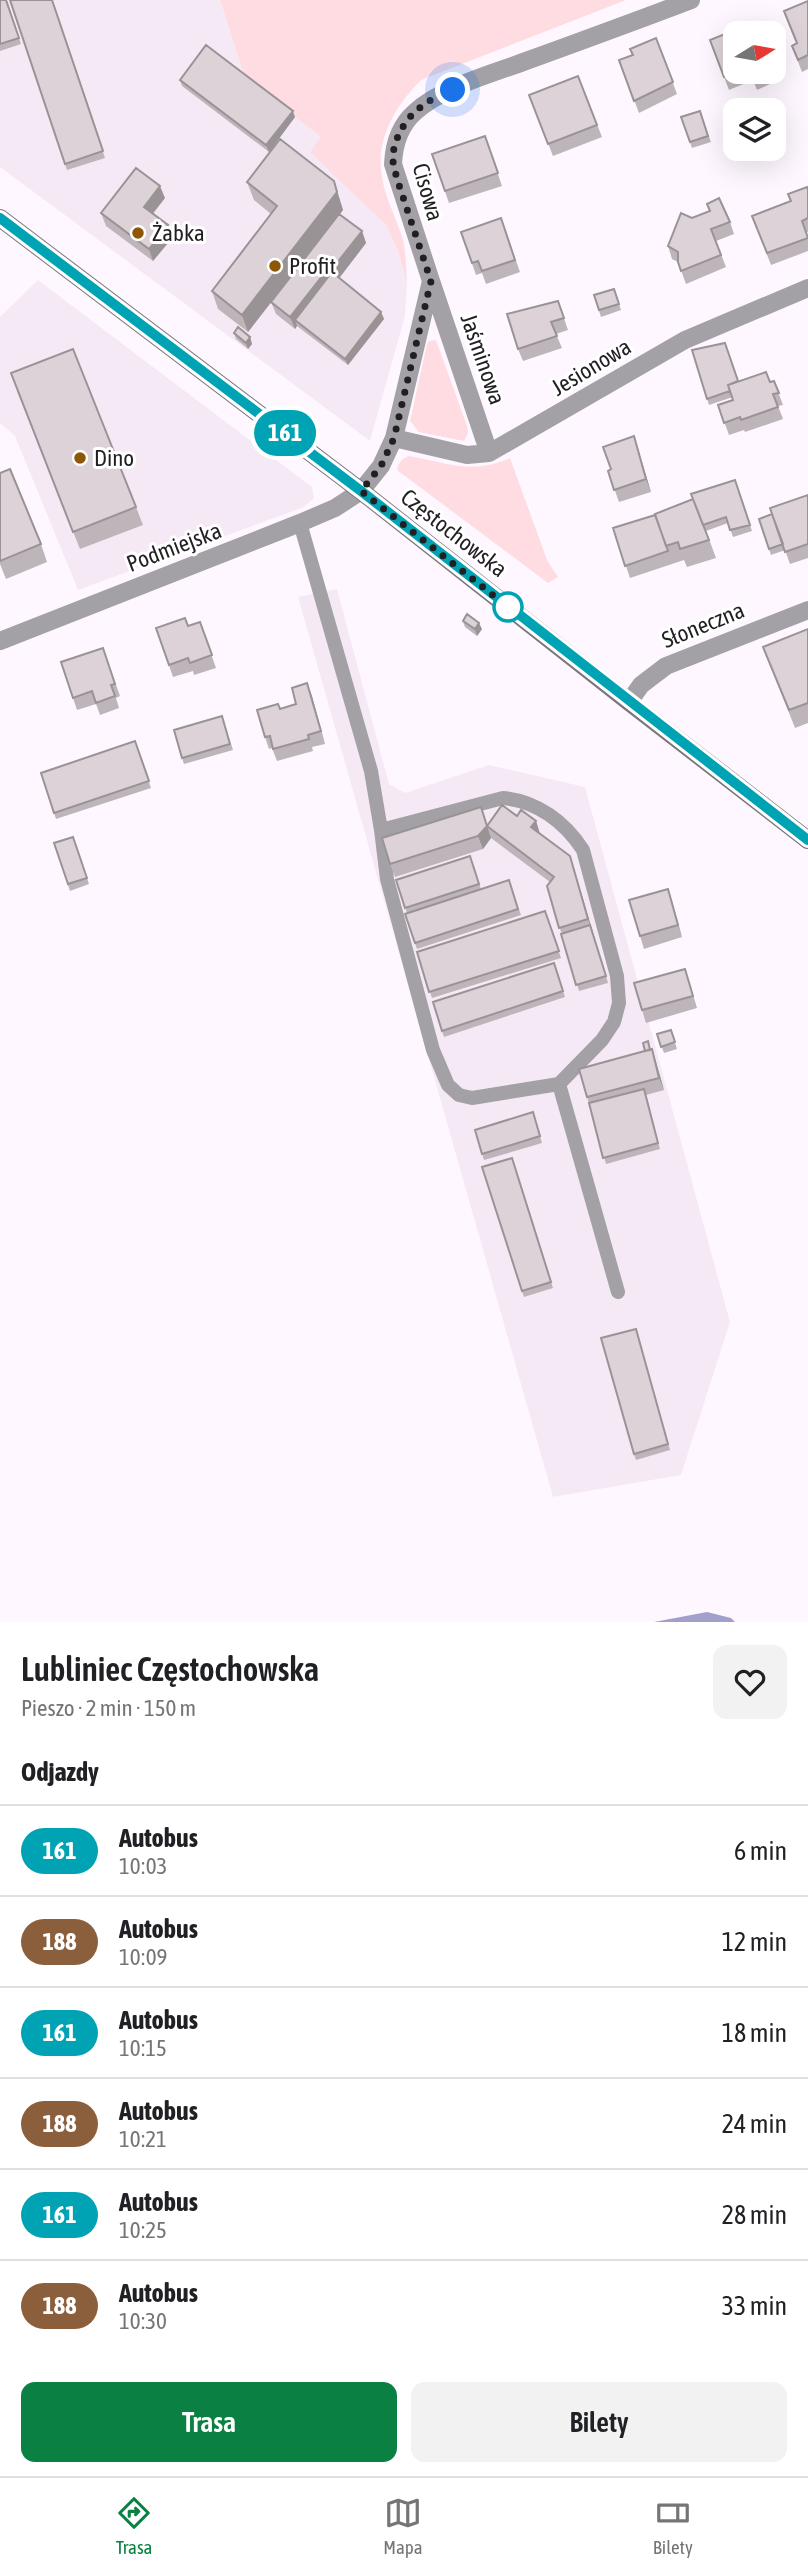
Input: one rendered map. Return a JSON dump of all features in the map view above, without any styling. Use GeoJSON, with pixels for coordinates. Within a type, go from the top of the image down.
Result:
{"type":"FeatureCollection","features":[{"type":"Feature","properties":{"kind":"main road","name":"Częstochowska"},"geometry":{"type":"LineString","coordinates":[[0,218],[361,491],[808,840]]}},
{"type":"Feature","properties":{"kind":"street","name":"Cisowa"},"geometry":{"type":"LineString","coordinates":[[431,281],[393,164],[394,145],[413,113],[429,101],[478,79],[691,0]]}},
{"type":"Feature","properties":{"kind":"street"},"geometry":{"type":"LineString","coordinates":[[361,491],[381,466],[394,438],[431,281]]}},
{"type":"Feature","properties":{"kind":"street","name":"Jaśminowa"},"geometry":{"type":"LineString","coordinates":[[431,281],[489,453]]}},
{"type":"Feature","properties":{"kind":"street","name":"Jesionowa"},"geometry":{"type":"LineString","coordinates":[[489,453],[685,340],[808,288]]}},
{"type":"Feature","properties":{"kind":"street"},"geometry":{"type":"LineString","coordinates":[[394,438],[467,455],[489,453]]}},
{"type":"Feature","properties":{"kind":"street","name":"Podmiejska"},"geometry":{"type":"LineString","coordinates":[[0,641],[335,509],[361,491]]}},
{"type":"Feature","properties":{"kind":"street","name":"Słoneczna"},"geometry":{"type":"LineString","coordinates":[[629,702],[641,685],[666,666],[808,610]]}},
{"type":"Feature","properties":{"kind":"lane"},"geometry":{"type":"LineString","coordinates":[[300,523],[371,771],[387,878],[433,1050],[448,1085],[459,1096],[472,1098],[559,1084],[602,1040],[614,1022],[620,1003],[617,976],[583,850],[573,836],[537,806],[522,800],[503,798],[381,830]]}},
{"type":"Feature","properties":{"kind":"lane"},"geometry":{"type":"LineString","coordinates":[[559,1084],[618,1292]]}},
{"type":"Feature","properties":{"kind":"shaded area"},"geometry":{"type":"Polygon","coordinates":[[[0,0],[220,0],[245,78],[322,137],[311,151],[386,225],[398,251],[407,283],[405,316],[370,441],[0,167],[0,0]]]}},
{"type":"Feature","properties":{"kind":"shaded area"},"geometry":{"type":"Polygon","coordinates":[[[220,0],[626,0],[421,80],[403,100],[385,136],[381,163],[386,193],[403,240],[407,283],[398,251],[386,225],[310,152],[321,137],[245,78],[220,0]]]}},
{"type":"Feature","properties":{"kind":"shaded area"},"geometry":{"type":"Polygon","coordinates":[[[38,280],[312,487],[314,498],[304,507],[78,590],[15,436],[0,423],[0,317],[38,280]]]}},
{"type":"Feature","properties":{"kind":"shaded area"},"geometry":{"type":"Polygon","coordinates":[[[436,340],[467,426],[468,433],[464,441],[419,432],[410,421],[427,344],[436,340]]]}},
{"type":"Feature","properties":{"kind":"shaded area"},"geometry":{"type":"Polygon","coordinates":[[[409,456],[472,467],[510,458],[547,560],[558,577],[548,583],[397,470],[401,461],[409,456]]]}},
{"type":"Feature","properties":{"kind":"shaded area"},"geometry":{"type":"Polygon","coordinates":[[[337,589],[389,784],[405,793],[489,765],[585,787],[730,1322],[681,1475],[553,1497],[298,597],[337,589]]]}},
{"type":"Feature","properties":{"kind":"water"},"geometry":{"type":"Polygon","coordinates":[[[707,1612],[731,1618],[735,1622],[654,1622],[707,1612]]]}},
{"type":"Feature","properties":{"kind":"building"},"geometry":{"type":"Polygon","coordinates":[[[0,0],[6,0],[19,38],[0,44],[0,0]]]}},
{"type":"Feature","properties":{"kind":"building"},"geometry":{"type":"Polygon","coordinates":[[[10,0],[52,0],[103,151],[65,164],[10,0]]]}},
{"type":"Feature","properties":{"kind":"building"},"geometry":{"type":"Polygon","coordinates":[[[808,1],[808,55],[798,60],[792,46],[797,43],[784,11],[808,1]]]}},
{"type":"Feature","properties":{"kind":"building"},"geometry":{"type":"Polygon","coordinates":[[[723,35],[723,74],[710,40],[723,35]]]}},
{"type":"Feature","properties":{"kind":"building"},"geometry":{"type":"Polygon","coordinates":[[[656,38],[673,82],[634,101],[619,60],[633,55],[630,49],[656,38]]]}},
{"type":"Feature","properties":{"kind":"building"},"geometry":{"type":"Polygon","coordinates":[[[206,45],[293,111],[266,145],[180,80],[206,45]]]}},
{"type":"Feature","properties":{"kind":"building"},"geometry":{"type":"Polygon","coordinates":[[[578,76],[597,125],[548,144],[529,95],[578,76]]]}},
{"type":"Feature","properties":{"kind":"building"},"geometry":{"type":"Polygon","coordinates":[[[700,111],[708,136],[690,142],[681,117],[700,111]]]}},
{"type":"Feature","properties":{"kind":"building"},"geometry":{"type":"Polygon","coordinates":[[[485,136],[498,173],[445,191],[432,154],[485,136]]]}},
{"type":"Feature","properties":{"kind":"building","name":"Profit"},"geometry":{"type":"Polygon","coordinates":[[[280,139],[334,181],[337,192],[242,315],[212,291],[277,206],[247,182],[280,139]]]}},
{"type":"Feature","properties":{"kind":"building"},"geometry":{"type":"Polygon","coordinates":[[[136,168],[160,186],[144,207],[168,225],[149,249],[101,213],[136,168]]]}},
{"type":"Feature","properties":{"kind":"building"},"geometry":{"type":"Polygon","coordinates":[[[807,187],[808,218],[802,221],[808,238],[767,253],[752,216],[791,201],[788,194],[807,187]]]}},
{"type":"Feature","properties":{"kind":"building"},"geometry":{"type":"Polygon","coordinates":[[[719,198],[730,222],[711,229],[721,255],[681,271],[678,252],[668,246],[681,213],[692,218],[710,211],[707,204],[719,198]]]}},
{"type":"Feature","properties":{"kind":"building"},"geometry":{"type":"Polygon","coordinates":[[[339,214],[362,231],[290,317],[271,302],[339,214]]]}},
{"type":"Feature","properties":{"kind":"building"},"geometry":{"type":"Polygon","coordinates":[[[501,218],[515,260],[482,271],[478,261],[472,263],[461,232],[501,218]]]}},
{"type":"Feature","properties":{"kind":"building"},"geometry":{"type":"Polygon","coordinates":[[[332,272],[381,312],[345,359],[295,320],[332,272]]]}},
{"type":"Feature","properties":{"kind":"building"},"geometry":{"type":"Polygon","coordinates":[[[614,289],[619,304],[599,310],[594,295],[614,289]]]}},
{"type":"Feature","properties":{"kind":"building"},"geometry":{"type":"Polygon","coordinates":[[[558,301],[564,318],[551,322],[557,336],[518,349],[507,314],[558,301]]]}},
{"type":"Feature","properties":{"kind":"building"},"geometry":{"type":"Polygon","coordinates":[[[238,327],[250,337],[246,343],[234,333],[238,327]]]}},
{"type":"Feature","properties":{"kind":"building"},"geometry":{"type":"Polygon","coordinates":[[[725,343],[738,381],[728,385],[730,391],[707,399],[692,350],[725,343]]]}},
{"type":"Feature","properties":{"kind":"building","name":"Dino"},"geometry":{"type":"Polygon","coordinates":[[[73,349],[136,507],[73,532],[11,373],[73,349]]]}},
{"type":"Feature","properties":{"kind":"building"},"geometry":{"type":"Polygon","coordinates":[[[766,372],[779,393],[773,394],[778,407],[724,423],[718,405],[733,400],[728,385],[766,372]]]}},
{"type":"Feature","properties":{"kind":"building"},"geometry":{"type":"Polygon","coordinates":[[[634,436],[646,479],[614,490],[608,471],[611,469],[603,447],[634,436]]]}},
{"type":"Feature","properties":{"kind":"building"},"geometry":{"type":"Polygon","coordinates":[[[10,469],[41,544],[0,561],[0,473],[10,469]]]}},
{"type":"Feature","properties":{"kind":"building"},"geometry":{"type":"Polygon","coordinates":[[[735,480],[750,525],[730,530],[726,517],[703,525],[691,494],[735,480]]]}},
{"type":"Feature","properties":{"kind":"building"},"geometry":{"type":"Polygon","coordinates":[[[808,495],[808,544],[785,552],[770,508],[808,495]]]}},
{"type":"Feature","properties":{"kind":"building"},"geometry":{"type":"Polygon","coordinates":[[[693,499],[709,540],[680,549],[678,542],[666,546],[655,514],[693,499]]]}},
{"type":"Feature","properties":{"kind":"building"},"geometry":{"type":"Polygon","coordinates":[[[772,514],[783,544],[769,549],[759,519],[772,514]]]}},
{"type":"Feature","properties":{"kind":"building"},"geometry":{"type":"Polygon","coordinates":[[[655,515],[668,551],[625,566],[613,528],[655,515]]]}},
{"type":"Feature","properties":{"kind":"building"},"geometry":{"type":"Polygon","coordinates":[[[467,614],[479,623],[475,629],[463,621],[467,614]]]}},
{"type":"Feature","properties":{"kind":"building"},"geometry":{"type":"Polygon","coordinates":[[[185,618],[188,626],[200,622],[212,655],[190,663],[188,658],[169,665],[156,628],[185,618]]]}},
{"type":"Feature","properties":{"kind":"building"},"geometry":{"type":"Polygon","coordinates":[[[808,629],[808,703],[789,710],[763,647],[808,629]]]}},
{"type":"Feature","properties":{"kind":"building"},"geometry":{"type":"Polygon","coordinates":[[[103,648],[115,684],[111,685],[115,696],[96,703],[92,691],[73,698],[61,662],[103,648]]]}},
{"type":"Feature","properties":{"kind":"building"},"geometry":{"type":"Polygon","coordinates":[[[307,683],[321,731],[308,735],[309,739],[273,749],[270,736],[265,737],[257,710],[278,704],[280,709],[296,704],[292,688],[307,683]]]}},
{"type":"Feature","properties":{"kind":"building"},"geometry":{"type":"Polygon","coordinates":[[[222,716],[230,744],[182,758],[174,730],[222,716]]]}},
{"type":"Feature","properties":{"kind":"building"},"geometry":{"type":"Polygon","coordinates":[[[135,741],[149,781],[54,813],[41,773],[135,741]]]}},
{"type":"Feature","properties":{"kind":"building"},"geometry":{"type":"Polygon","coordinates":[[[502,805],[517,816],[521,810],[536,821],[531,827],[570,856],[588,919],[559,928],[547,886],[554,877],[487,826],[502,805]]]}},
{"type":"Feature","properties":{"kind":"building"},"geometry":{"type":"Polygon","coordinates":[[[481,807],[487,826],[478,836],[390,864],[382,838],[481,807]]]}},
{"type":"Feature","properties":{"kind":"building"},"geometry":{"type":"Polygon","coordinates":[[[73,837],[87,878],[68,884],[54,843],[73,837]]]}},
{"type":"Feature","properties":{"kind":"building"},"geometry":{"type":"Polygon","coordinates":[[[470,856],[479,884],[405,908],[396,880],[470,856]]]}},
{"type":"Feature","properties":{"kind":"building"},"geometry":{"type":"Polygon","coordinates":[[[509,880],[518,909],[415,943],[405,914],[509,880]]]}},
{"type":"Feature","properties":{"kind":"building"},"geometry":{"type":"Polygon","coordinates":[[[668,889],[678,925],[640,936],[629,900],[668,889]]]}},
{"type":"Feature","properties":{"kind":"building"},"geometry":{"type":"Polygon","coordinates":[[[545,911],[559,951],[429,992],[417,952],[545,911]]]}},
{"type":"Feature","properties":{"kind":"building"},"geometry":{"type":"Polygon","coordinates":[[[590,925],[606,976],[576,985],[561,934],[590,925]]]}},
{"type":"Feature","properties":{"kind":"building"},"geometry":{"type":"Polygon","coordinates":[[[554,963],[563,991],[442,1031],[433,1002],[554,963]]]}},
{"type":"Feature","properties":{"kind":"building"},"geometry":{"type":"Polygon","coordinates":[[[685,969],[693,996],[642,1010],[634,983],[685,969]]]}},
{"type":"Feature","properties":{"kind":"building"},"geometry":{"type":"Polygon","coordinates":[[[671,1030],[675,1042],[661,1047],[657,1034],[671,1030]]]}},
{"type":"Feature","properties":{"kind":"building"},"geometry":{"type":"Polygon","coordinates":[[[648,1041],[650,1050],[645,1051],[643,1043],[648,1041]]]}},
{"type":"Feature","properties":{"kind":"building"},"geometry":{"type":"Polygon","coordinates":[[[652,1049],[659,1078],[587,1097],[579,1069],[652,1049]]]}},
{"type":"Feature","properties":{"kind":"building"},"geometry":{"type":"Polygon","coordinates":[[[644,1089],[658,1143],[603,1158],[589,1103],[644,1089]]]}},
{"type":"Feature","properties":{"kind":"building"},"geometry":{"type":"Polygon","coordinates":[[[533,1112],[540,1136],[482,1154],[475,1130],[533,1112]]]}},
{"type":"Feature","properties":{"kind":"building"},"geometry":{"type":"Polygon","coordinates":[[[512,1158],[551,1282],[522,1291],[482,1167],[512,1158]]]}},
{"type":"Feature","properties":{"kind":"building"},"geometry":{"type":"Polygon","coordinates":[[[636,1329],[668,1444],[634,1454],[601,1338],[636,1329]]]}},
{"type":"Feature","properties":{"kind":"bus line","name":"161"},"geometry":{"type":"LineString","coordinates":[[0,218],[361,491],[808,840]]}},
{"type":"Feature","properties":{"kind":"place","name":"Żabka"},"geometry":{"type":"Point","coordinates":[138,233]}},
{"type":"Feature","properties":{"kind":"place","name":"Profit"},"geometry":{"type":"Point","coordinates":[275,266]}},
{"type":"Feature","properties":{"kind":"place","name":"Dino"},"geometry":{"type":"Point","coordinates":[80,458]}},
{"type":"Feature","properties":{"kind":"route"},"geometry":{"type":"LineString","coordinates":[[453,90],[429,101],[413,113],[394,145],[393,164],[431,281],[394,438],[381,466],[361,491],[508,607]]}}]}
